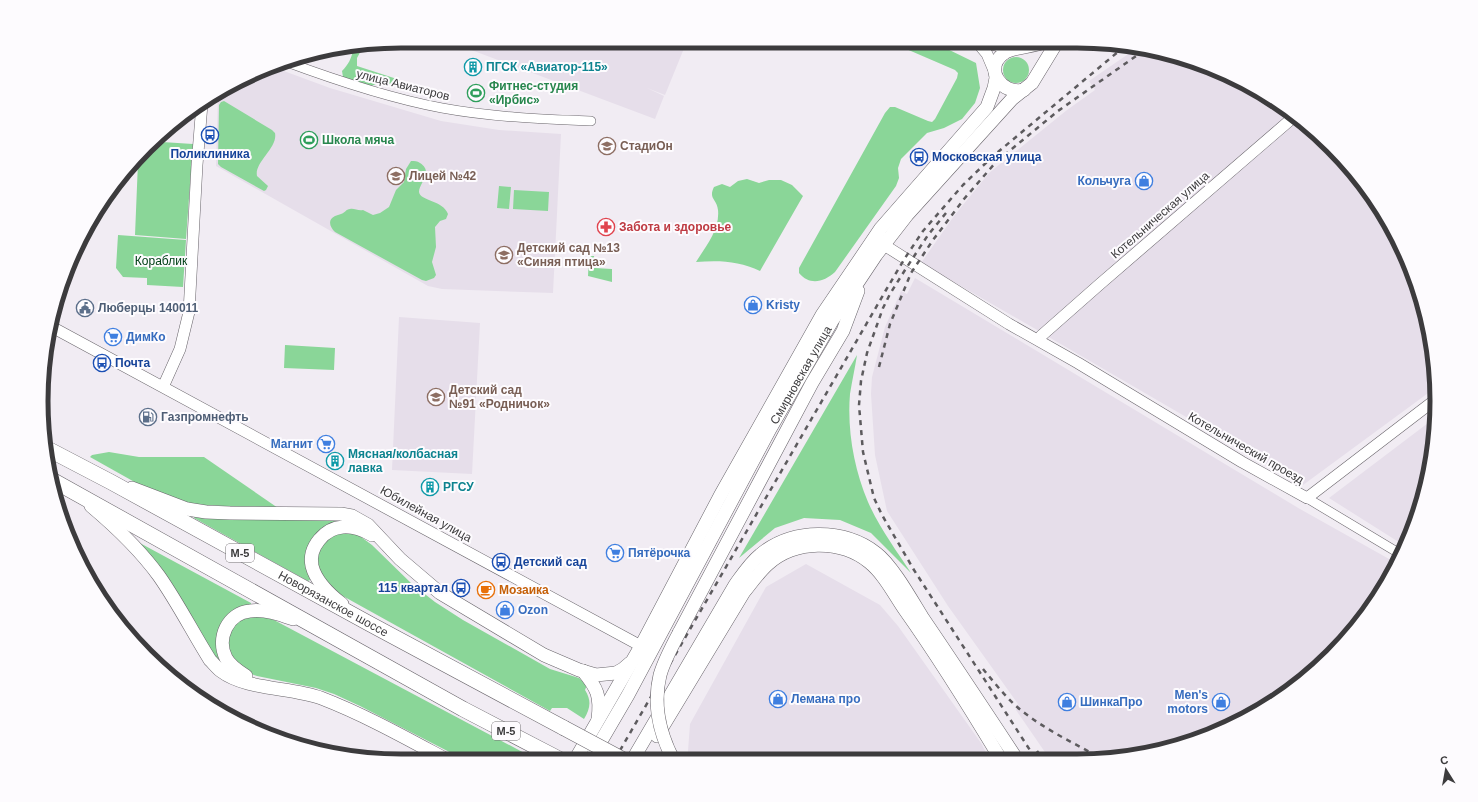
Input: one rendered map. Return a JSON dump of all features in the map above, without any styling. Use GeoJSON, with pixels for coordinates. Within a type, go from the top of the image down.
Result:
{"type":"FeatureCollection","features":[{"type":"Feature","properties":{"kind":"highway","name":"Новорязанское шоссе"},"geometry":{"type":"LineString","coordinates":[[52,451],[611,754]]}},
{"type":"Feature","properties":{"kind":"highway","name":"М-5"},"geometry":{"type":"LineString","coordinates":[[58,483],[462,709],[550,754]]}},
{"type":"Feature","properties":{"kind":"main road","name":"Смирновская улица"},"geometry":{"type":"LineString","coordinates":[[622,692],[632,661],[756,431],[822,315],[881,228],[987,107],[994,88],[996,62],[1002,54],[1019,48]]}},
{"type":"Feature","properties":{"kind":"main road","name":"Смирновская улица"},"geometry":{"type":"LineString","coordinates":[[622,692],[832,321],[868,267],[907,215],[951,165],[1012,99],[1032,84],[1053,48]]}},
{"type":"Feature","properties":{"kind":"main road"},"geometry":{"type":"LineString","coordinates":[[1015,49],[1027,52],[1034,59],[1037,74]]}},
{"type":"Feature","properties":{"kind":"main road"},"geometry":{"type":"LineString","coordinates":[[996,75],[999,82],[1008,89],[1013,91],[1024,90]]}},
{"type":"Feature","properties":{"kind":"main road"},"geometry":{"type":"LineString","coordinates":[[671,754],[665,742],[659,716],[657,701],[660,675],[679,633],[716,561],[812,383],[843,331],[868,267]]}},
{"type":"Feature","properties":{"kind":"main road","name":"М-5"},"geometry":{"type":"LineString","coordinates":[[111,482],[146,493],[187,509],[206,512],[341,514],[352,516],[368,525],[400,559],[440,593],[544,655],[596,675],[616,673],[624,669],[632,661]]}},
{"type":"Feature","properties":{"kind":"main road","name":"М-5"},"geometry":{"type":"LineString","coordinates":[[58,483],[85,501],[111,524],[144,558],[160,577],[210,660],[222,672],[248,683],[293,690],[319,697],[386,727],[436,754]]}},
{"type":"Feature","properties":{"kind":"main road","name":"М-5"},"geometry":{"type":"LineString","coordinates":[[370,624],[337,600],[325,589],[314,574],[312,558],[316,544],[321,538],[334,529],[342,527],[363,530],[381,540]]}},
{"type":"Feature","properties":{"kind":"main road"},"geometry":{"type":"LineString","coordinates":[[636,754],[735,585],[748,567],[761,554],[790,539],[806,535],[825,534],[860,542],[877,554],[903,586],[1013,754]]}},
{"type":"Feature","properties":{"kind":"main road"},"geometry":{"type":"LineString","coordinates":[[646,754],[744,592],[756,576],[768,564],[782,554],[795,548],[811,545],[840,548],[854,553],[869,562],[882,577],[925,639],[997,754]]}},
{"type":"Feature","properties":{"kind":"main road","name":"М-5"},"geometry":{"type":"LineString","coordinates":[[270,687],[245,676],[232,667],[223,649],[223,633],[226,626],[232,619],[240,614],[249,611],[261,610],[276,613],[313,625]]}},
{"type":"Feature","properties":{"kind":"main road"},"geometry":{"type":"LineString","coordinates":[[583,671],[592,682],[598,693],[598,721]]}},
{"type":"Feature","properties":{"kind":"main road"},"geometry":{"type":"LineString","coordinates":[[579,754],[598,721],[622,692]]}},
{"type":"Feature","properties":{"kind":"main road"},"geometry":{"type":"LineString","coordinates":[[593,754],[622,692]]}},
{"type":"Feature","properties":{"kind":"street"},"geometry":{"type":"LineString","coordinates":[[982,48],[987,54],[996,75]]}},
{"type":"Feature","properties":{"kind":"street"},"geometry":{"type":"LineString","coordinates":[[1010,48],[1015,49]]}},
{"type":"Feature","properties":{"kind":"street","name":"улица Авиаторов"},"geometry":{"type":"LineString","coordinates":[[294,65],[332,79],[442,108],[500,117],[591,121]]}},
{"type":"Feature","properties":{"kind":"street"},"geometry":{"type":"LineString","coordinates":[[163,387],[180,349],[189,312],[202,110]]}},
{"type":"Feature","properties":{"kind":"street","name":"Котельническая улица"},"geometry":{"type":"LineString","coordinates":[[1041,336],[1290,120]]}},
{"type":"Feature","properties":{"kind":"street","name":"Котельнический проезд"},"geometry":{"type":"LineString","coordinates":[[884,244],[1016,328],[1078,363],[1242,462],[1307,498],[1396,552]]}},
{"type":"Feature","properties":{"kind":"street","name":"Котельнический проезд"},"geometry":{"type":"LineString","coordinates":[[967,296],[1041,336],[1078,363]]}},
{"type":"Feature","properties":{"kind":"street","name":"Юбилейная улица"},"geometry":{"type":"LineString","coordinates":[[56,329],[641,646]]}},
{"type":"Feature","properties":{"kind":"street"},"geometry":{"type":"LineString","coordinates":[[1307,498],[1430,404]]}},
{"type":"Feature","properties":{"kind":"shaded area"},"geometry":{"type":"Polygon","coordinates":[[[466,48],[684,48],[665,95],[647,88],[664,96],[655,119],[466,48]]]}},
{"type":"Feature","properties":{"kind":"shaded area"},"geometry":{"type":"Polygon","coordinates":[[[1131,52],[1146,55],[1190,67],[1233,84],[1254,95],[1286,116],[1039,331],[921,263],[954,216],[989,173],[1067,110],[1095,90],[1089,81],[1131,52]]]}},
{"type":"Feature","properties":{"kind":"shaded area","name":"Лицей №42"},"geometry":{"type":"Polygon","coordinates":[[[280,70],[330,88],[441,121],[499,130],[561,134],[553,293],[442,289],[428,286],[216,166],[218,99],[245,84],[280,70]]]}},
{"type":"Feature","properties":{"kind":"shaded area"},"geometry":{"type":"Polygon","coordinates":[[[1294,122],[1327,151],[1357,186],[1371,205],[1394,245],[1418,310],[1427,355],[1430,392],[1303,485],[1047,336],[1294,122]]]}},
{"type":"Feature","properties":{"kind":"shaded area"},"geometry":{"type":"Polygon","coordinates":[[[915,278],[1300,509],[1392,561],[1383,578],[1357,616],[1327,651],[1273,695],[1233,718],[1190,735],[1146,747],[1100,753],[1046,754],[1016,710],[1018,704],[948,606],[887,511],[875,455],[871,394],[872,377],[885,327],[901,291],[907,294],[915,278]]]}},
{"type":"Feature","properties":{"kind":"shaded area","name":"Детский сад №91 «Родничок»"},"geometry":{"type":"Polygon","coordinates":[[[399,317],[480,323],[472,474],[392,470],[399,317]]]}},
{"type":"Feature","properties":{"kind":"shaded area"},"geometry":{"type":"Polygon","coordinates":[[[1429,422],[1427,447],[1418,492],[1400,543],[1329,498],[1429,422]]]}},
{"type":"Feature","properties":{"kind":"shaded area"},"geometry":{"type":"Polygon","coordinates":[[[806,564],[880,605],[898,626],[981,743],[987,754],[689,754],[688,751],[690,724],[766,587],[806,564]]]}},
{"type":"Feature","properties":{"kind":"green space"},"geometry":{"type":"Polygon","coordinates":[[[904,48],[945,48],[976,63],[980,88],[975,103],[962,119],[944,128],[927,133],[901,159],[898,168],[899,178],[896,186],[835,272],[822,280],[817,281],[808,280],[803,277],[799,273],[799,268],[885,113],[890,107],[895,107],[932,122],[957,78],[958,73],[955,70],[904,48]]]}},
{"type":"Feature","properties":{"kind":"green space"},"geometry":{"type":"Polygon","coordinates":[[[361,50],[357,58],[357,66],[400,80],[400,85],[379,83],[371,86],[343,77],[342,71],[353,51],[361,50]]]}},
{"type":"Feature","properties":{"kind":"green space"},"geometry":{"type":"Polygon","coordinates":[[[1016,57],[1025,61],[1029,70],[1025,79],[1016,83],[1007,79],[1003,70],[1007,61],[1016,57]]]}},
{"type":"Feature","properties":{"kind":"green space"},"geometry":{"type":"Polygon","coordinates":[[[224,101],[275,133],[273,144],[259,165],[257,171],[257,176],[268,186],[264,191],[218,164],[219,105],[224,101]]]}},
{"type":"Feature","properties":{"kind":"green space"},"geometry":{"type":"Polygon","coordinates":[[[162,141],[193,144],[186,239],[135,235],[138,166],[162,141]]]}},
{"type":"Feature","properties":{"kind":"green space"},"geometry":{"type":"Polygon","coordinates":[[[411,161],[420,163],[426,170],[425,178],[419,192],[420,195],[442,206],[448,214],[446,219],[440,221],[435,227],[436,247],[432,262],[436,275],[434,278],[426,281],[335,232],[330,224],[332,218],[349,209],[363,210],[373,215],[380,213],[389,207],[396,190],[404,182],[406,169],[411,161]]]}},
{"type":"Feature","properties":{"kind":"green space"},"geometry":{"type":"Polygon","coordinates":[[[747,179],[759,183],[769,180],[781,180],[792,185],[803,196],[760,271],[737,263],[713,261],[696,262],[712,237],[717,224],[718,210],[712,197],[714,187],[722,184],[730,187],[738,181],[747,179]]]}},
{"type":"Feature","properties":{"kind":"green space"},"geometry":{"type":"Polygon","coordinates":[[[499,186],[511,187],[509,209],[497,208],[499,186]]]}},
{"type":"Feature","properties":{"kind":"green space"},"geometry":{"type":"Polygon","coordinates":[[[514,190],[549,192],[548,211],[513,209],[514,190]]]}},
{"type":"Feature","properties":{"kind":"green space","name":"Кораблик"},"geometry":{"type":"Polygon","coordinates":[[[118,235],[186,240],[183,287],[147,285],[147,278],[123,277],[116,268],[118,235]]]}},
{"type":"Feature","properties":{"kind":"green space"},"geometry":{"type":"Polygon","coordinates":[[[589,256],[594,256],[595,268],[612,269],[612,282],[588,276],[589,256]]]}},
{"type":"Feature","properties":{"kind":"green space"},"geometry":{"type":"Polygon","coordinates":[[[285,345],[335,348],[334,370],[284,368],[285,345]]]}},
{"type":"Feature","properties":{"kind":"green space"},"geometry":{"type":"Polygon","coordinates":[[[857,355],[849,408],[855,463],[872,511],[911,573],[871,533],[840,520],[804,518],[775,528],[739,558],[857,355]]]}},
{"type":"Feature","properties":{"kind":"green space"},"geometry":{"type":"Polygon","coordinates":[[[109,452],[139,457],[204,457],[278,508],[186,504],[147,489],[90,457],[92,455],[109,452]]]}},
{"type":"Feature","properties":{"kind":"green space"},"geometry":{"type":"Polygon","coordinates":[[[195,516],[340,520],[307,549],[305,563],[310,578],[308,581],[194,518],[195,516]]]}},
{"type":"Feature","properties":{"kind":"green space"},"geometry":{"type":"Polygon","coordinates":[[[336,533],[357,534],[372,545],[412,584],[435,602],[463,620],[550,669],[579,678],[587,685],[585,690],[589,698],[589,708],[584,719],[567,708],[552,708],[550,711],[332,590],[325,584],[315,562],[321,544],[336,533]]]}},
{"type":"Feature","properties":{"kind":"green space"},"geometry":{"type":"Polygon","coordinates":[[[138,542],[251,603],[251,605],[225,618],[221,624],[216,639],[216,646],[224,669],[138,542]]]}},
{"type":"Feature","properties":{"kind":"green space"},"geometry":{"type":"Polygon","coordinates":[[[263,616],[274,620],[526,754],[453,754],[334,694],[316,688],[257,676],[246,672],[239,667],[227,650],[229,631],[241,618],[263,616]]]}},
{"type":"Feature","properties":{"kind":"railway"},"geometry":{"type":"LineString","coordinates":[[618,754],[886,290],[923,231],[963,185],[992,157],[1119,51]]}},
{"type":"Feature","properties":{"kind":"railway"},"geometry":{"type":"LineString","coordinates":[[879,367],[890,324],[911,273],[933,240],[964,199],[996,162],[1058,111],[1139,54]]}},
{"type":"Feature","properties":{"kind":"railway"},"geometry":{"type":"LineString","coordinates":[[946,213],[928,235],[890,294],[883,308],[867,353],[861,381],[859,405],[863,452],[874,498],[882,515],[914,570],[1032,754]]}},
{"type":"Feature","properties":{"kind":"railway"},"geometry":{"type":"LineString","coordinates":[[983,669],[1007,697],[1025,714],[1055,733],[1092,753]]}},
{"type":"Feature","properties":{"kind":"place","name":"ПГСК «Авиатор-115»"},"geometry":{"type":"Point","coordinates":[473,67]}},
{"type":"Feature","properties":{"kind":"place","name":"Фитнес-студия «Ирбис»"},"geometry":{"type":"Point","coordinates":[476,93]}},
{"type":"Feature","properties":{"kind":"place","name":"Поликлиника"},"geometry":{"type":"Point","coordinates":[210,135]}},
{"type":"Feature","properties":{"kind":"place","name":"Школа мяча"},"geometry":{"type":"Point","coordinates":[309,140]}},
{"type":"Feature","properties":{"kind":"place","name":"СтадиОн"},"geometry":{"type":"Point","coordinates":[607,146]}},
{"type":"Feature","properties":{"kind":"place","name":"Московская улица"},"geometry":{"type":"Point","coordinates":[919,157]}},
{"type":"Feature","properties":{"kind":"place","name":"Лицей №42"},"geometry":{"type":"Point","coordinates":[396,176]}},
{"type":"Feature","properties":{"kind":"place","name":"Кольчуга"},"geometry":{"type":"Point","coordinates":[1144,181]}},
{"type":"Feature","properties":{"kind":"place","name":"Забота и здоровье"},"geometry":{"type":"Point","coordinates":[606,227]}},
{"type":"Feature","properties":{"kind":"place","name":"Детский сад №13 «Синяя птица»"},"geometry":{"type":"Point","coordinates":[504,255]}},
{"type":"Feature","properties":{"kind":"place","name":"Kristy"},"geometry":{"type":"Point","coordinates":[753,305]}},
{"type":"Feature","properties":{"kind":"place","name":"Люберцы 140011"},"geometry":{"type":"Point","coordinates":[85,308]}},
{"type":"Feature","properties":{"kind":"place","name":"ДимКо"},"geometry":{"type":"Point","coordinates":[113,337]}},
{"type":"Feature","properties":{"kind":"place","name":"Почта"},"geometry":{"type":"Point","coordinates":[102,363]}},
{"type":"Feature","properties":{"kind":"place","name":"Детский сад №91 «Родничок»"},"geometry":{"type":"Point","coordinates":[436,397]}},
{"type":"Feature","properties":{"kind":"place","name":"Газпромнефть"},"geometry":{"type":"Point","coordinates":[148,417]}},
{"type":"Feature","properties":{"kind":"place","name":"Магнит"},"geometry":{"type":"Point","coordinates":[326,444]}},
{"type":"Feature","properties":{"kind":"place","name":"Мясная/колбасная лавка"},"geometry":{"type":"Point","coordinates":[335,461]}},
{"type":"Feature","properties":{"kind":"place","name":"РГСУ"},"geometry":{"type":"Point","coordinates":[430,487]}},
{"type":"Feature","properties":{"kind":"place","name":"Пятёрочка"},"geometry":{"type":"Point","coordinates":[615,553]}},
{"type":"Feature","properties":{"kind":"place","name":"Детский сад"},"geometry":{"type":"Point","coordinates":[501,562]}},
{"type":"Feature","properties":{"kind":"place","name":"115 квартал"},"geometry":{"type":"Point","coordinates":[461,588]}},
{"type":"Feature","properties":{"kind":"place","name":"Мозаика"},"geometry":{"type":"Point","coordinates":[486,590]}},
{"type":"Feature","properties":{"kind":"place","name":"Ozon"},"geometry":{"type":"Point","coordinates":[505,610]}},
{"type":"Feature","properties":{"kind":"place","name":"Лемана про"},"geometry":{"type":"Point","coordinates":[778,699]}},
{"type":"Feature","properties":{"kind":"place","name":"ШинкаПро"},"geometry":{"type":"Point","coordinates":[1067,702]}},
{"type":"Feature","properties":{"kind":"place","name":"Men's motors"},"geometry":{"type":"Point","coordinates":[1221,702]}}]}
